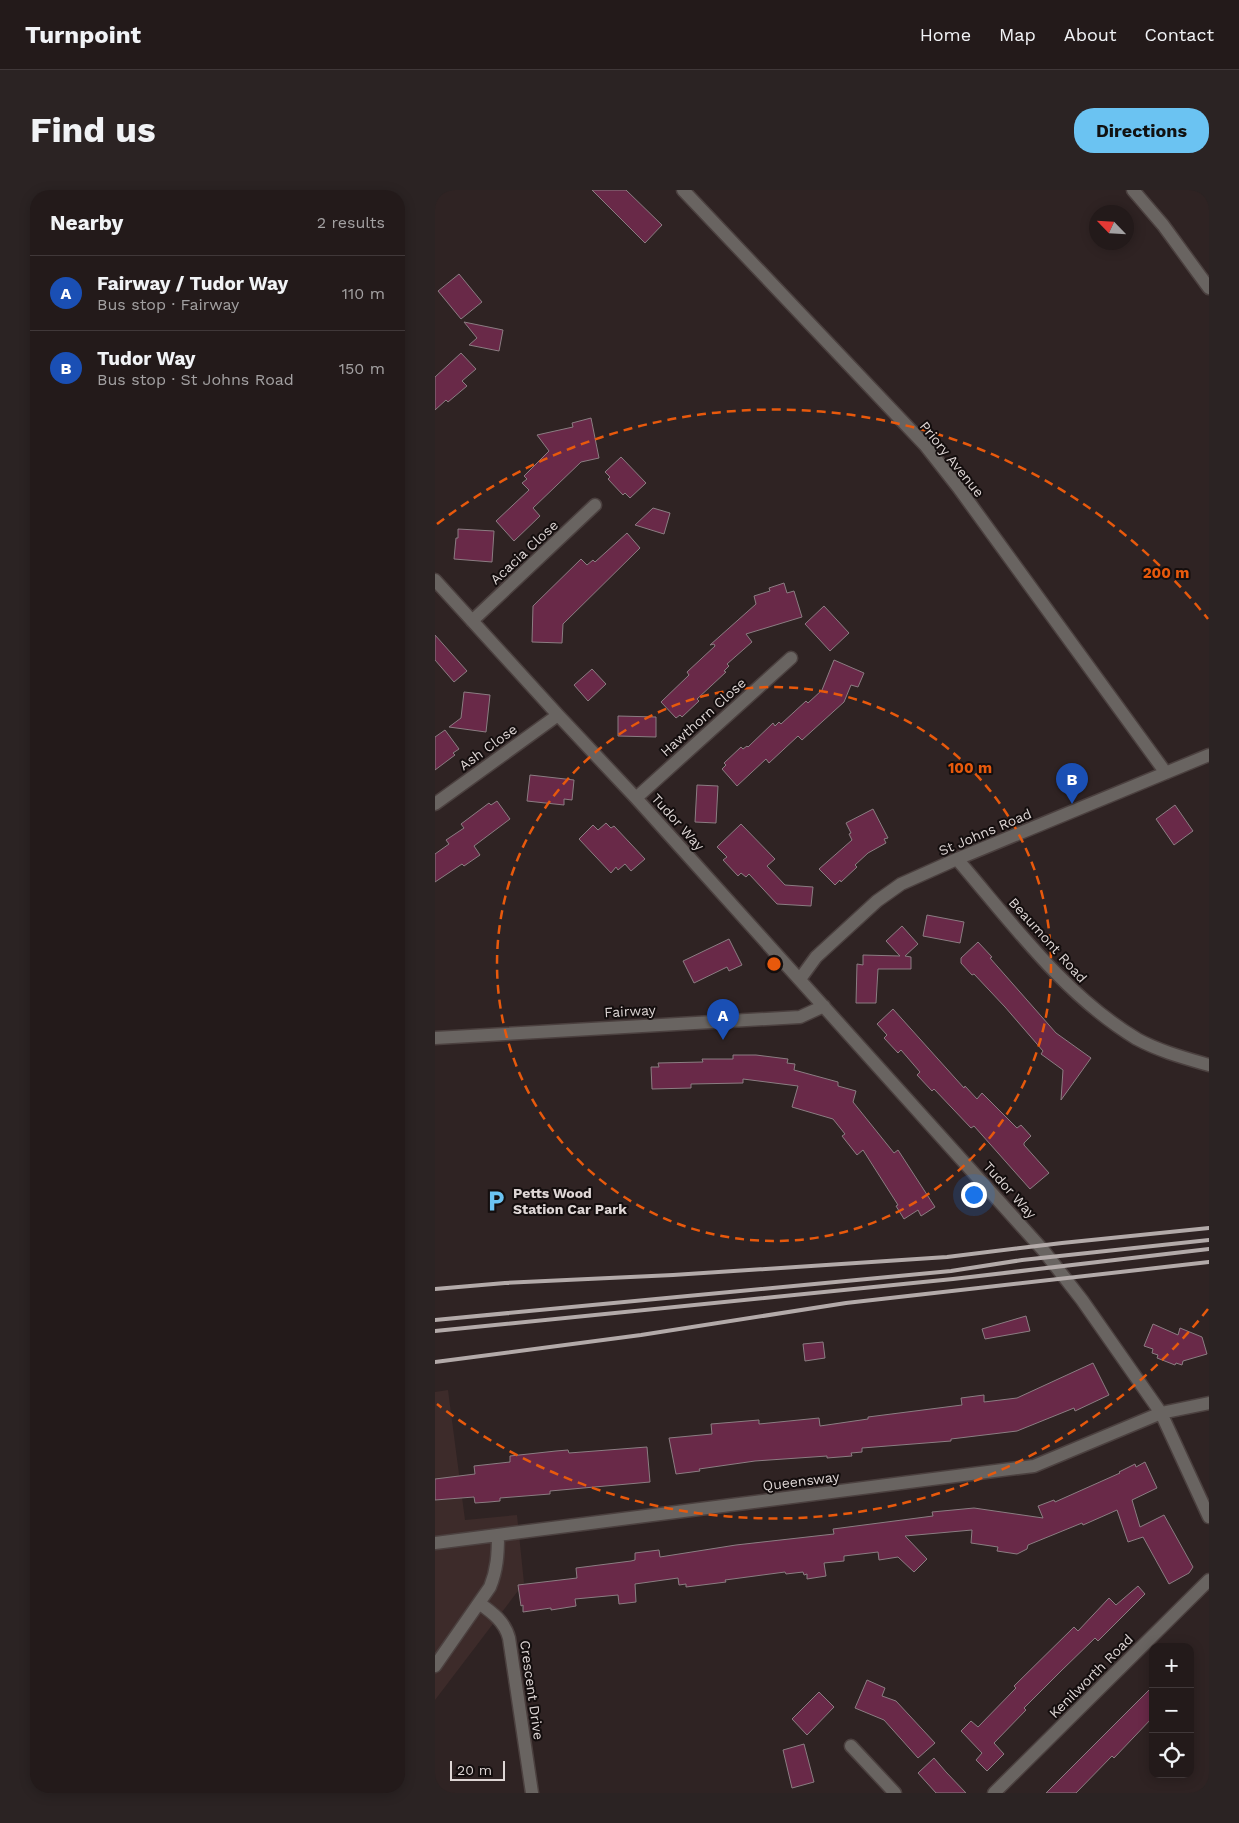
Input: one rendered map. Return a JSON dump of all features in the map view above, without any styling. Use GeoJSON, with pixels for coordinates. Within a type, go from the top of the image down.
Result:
{"type":"FeatureCollection","features":[{"type":"Feature","properties":{"kind":"street","name":"Priory Avenue"},"geometry":{"type":"LineString","coordinates":[[683,190],[925,445],[1166,773]]}},
{"type":"Feature","properties":{"kind":"street"},"geometry":{"type":"LineString","coordinates":[[1133,190],[1163,225],[1209,288]]}},
{"type":"Feature","properties":{"kind":"street","name":"Acacia Close"},"geometry":{"type":"LineString","coordinates":[[472,620],[595,505]]}},
{"type":"Feature","properties":{"kind":"street","name":"Tudor Way"},"geometry":{"type":"LineString","coordinates":[[435,580],[636,798],[1043,1250],[1082,1300],[1161,1413],[1209,1517]]}},
{"type":"Feature","properties":{"kind":"street","name":"Hawthorn Close"},"geometry":{"type":"LineString","coordinates":[[636,798],[791,658]]}},
{"type":"Feature","properties":{"kind":"street","name":"Ash Close"},"geometry":{"type":"LineString","coordinates":[[435,804],[558,715]]}},
{"type":"Feature","properties":{"kind":"street","name":"St Johns Road"},"geometry":{"type":"LineString","coordinates":[[800,979],[815,957],[877,901],[901,884],[1209,755]]}},
{"type":"Feature","properties":{"kind":"street","name":"Beaumont Road"},"geometry":{"type":"LineString","coordinates":[[957,859],[1057,975],[1098,1012],[1139,1040],[1184,1058],[1209,1065]]}},
{"type":"Feature","properties":{"kind":"street","name":"Fairway"},"geometry":{"type":"LineString","coordinates":[[435,1038],[801,1017],[824,1006]]}},
{"type":"Feature","properties":{"kind":"street","name":"Queensway"},"geometry":{"type":"LineString","coordinates":[[435,1543],[1034,1466],[1161,1413],[1209,1403]]}},
{"type":"Feature","properties":{"kind":"street"},"geometry":{"type":"LineString","coordinates":[[435,1666],[490,1587],[498,1558],[497,1535]]}},
{"type":"Feature","properties":{"kind":"street","name":"Kenilworth Road"},"geometry":{"type":"LineString","coordinates":[[994,1793],[1209,1580]]}},
{"type":"Feature","properties":{"kind":"street","name":"Crescent Drive"},"geometry":{"type":"LineString","coordinates":[[479,1603],[507,1628],[531,1793]]}},
{"type":"Feature","properties":{"kind":"street"},"geometry":{"type":"LineString","coordinates":[[851,1746],[895,1793]]}},
{"type":"Feature","properties":{"kind":"shaded area"},"geometry":{"type":"Polygon","coordinates":[[[448,1390],[465,1520],[517,1515],[524,1583],[435,1700],[435,1392],[448,1390]]]}},
{"type":"Feature","properties":{"kind":"building"},"geometry":{"type":"Polygon","coordinates":[[[592,190],[626,190],[662,225],[645,243],[592,190]]]}},
{"type":"Feature","properties":{"kind":"building"},"geometry":{"type":"Polygon","coordinates":[[[459,274],[482,302],[461,319],[438,291],[459,274]]]}},
{"type":"Feature","properties":{"kind":"building"},"geometry":{"type":"Polygon","coordinates":[[[464,322],[503,330],[499,351],[469,345],[477,338],[464,322]]]}},
{"type":"Feature","properties":{"kind":"building"},"geometry":{"type":"Polygon","coordinates":[[[461,353],[476,369],[462,381],[467,386],[435,410],[435,377],[461,353]]]}},
{"type":"Feature","properties":{"kind":"building"},"geometry":{"type":"Polygon","coordinates":[[[591,418],[599,458],[581,462],[533,508],[540,516],[514,541],[496,521],[529,490],[522,483],[527,479],[524,476],[549,451],[537,435],[573,427],[572,423],[591,418]]]}},
{"type":"Feature","properties":{"kind":"building"},"geometry":{"type":"Polygon","coordinates":[[[621,457],[646,483],[630,498],[625,493],[623,495],[608,479],[610,477],[605,472],[621,457]]]}},
{"type":"Feature","properties":{"kind":"building"},"geometry":{"type":"Polygon","coordinates":[[[653,508],[670,513],[664,534],[635,525],[653,508]]]}},
{"type":"Feature","properties":{"kind":"building"},"geometry":{"type":"Polygon","coordinates":[[[458,529],[494,531],[492,562],[454,559],[458,529]]]}},
{"type":"Feature","properties":{"kind":"building"},"geometry":{"type":"Polygon","coordinates":[[[627,533],[640,548],[563,624],[562,643],[532,642],[533,606],[581,559],[587,565],[593,560],[595,562],[627,533]]]}},
{"type":"Feature","properties":{"kind":"building"},"geometry":{"type":"Polygon","coordinates":[[[784,583],[787,593],[794,591],[802,617],[746,634],[752,642],[727,664],[729,666],[724,671],[726,672],[697,699],[699,701],[682,717],[680,715],[676,718],[661,702],[689,675],[687,672],[715,646],[714,644],[710,645],[756,604],[754,596],[770,591],[769,588],[784,583]]]}},
{"type":"Feature","properties":{"kind":"building"},"geometry":{"type":"Polygon","coordinates":[[[824,606],[849,633],[830,651],[805,624],[824,606]]]}},
{"type":"Feature","properties":{"kind":"building"},"geometry":{"type":"Polygon","coordinates":[[[435,635],[467,671],[454,682],[435,660],[435,635]]]}},
{"type":"Feature","properties":{"kind":"building"},"geometry":{"type":"Polygon","coordinates":[[[834,660],[864,673],[858,687],[851,685],[844,702],[802,740],[798,736],[769,763],[766,759],[737,786],[722,769],[726,765],[724,763],[741,747],[743,749],[748,747],[773,723],[775,726],[779,722],[781,724],[806,701],[808,703],[822,690],[834,660]]]}},
{"type":"Feature","properties":{"kind":"building"},"geometry":{"type":"Polygon","coordinates":[[[592,669],[606,684],[588,701],[574,685],[592,669]]]}},
{"type":"Feature","properties":{"kind":"building"},"geometry":{"type":"Polygon","coordinates":[[[464,692],[490,695],[486,732],[449,727],[461,718],[464,692]]]}},
{"type":"Feature","properties":{"kind":"building"},"geometry":{"type":"Polygon","coordinates":[[[618,716],[656,717],[656,737],[618,736],[618,716]]]}},
{"type":"Feature","properties":{"kind":"building"},"geometry":{"type":"Polygon","coordinates":[[[445,730],[459,749],[453,753],[455,755],[435,770],[435,737],[445,730]]]}},
{"type":"Feature","properties":{"kind":"building"},"geometry":{"type":"Polygon","coordinates":[[[530,775],[574,780],[572,800],[564,799],[564,805],[527,801],[530,775]]]}},
{"type":"Feature","properties":{"kind":"building"},"geometry":{"type":"Polygon","coordinates":[[[697,785],[718,786],[716,823],[695,822],[697,785]]]}},
{"type":"Feature","properties":{"kind":"building"},"geometry":{"type":"Polygon","coordinates":[[[497,801],[510,819],[474,846],[480,855],[464,866],[462,864],[435,882],[435,854],[449,844],[446,840],[464,828],[461,824],[489,803],[491,805],[497,801]]]}},
{"type":"Feature","properties":{"kind":"building"},"geometry":{"type":"Polygon","coordinates":[[[1175,805],[1193,831],[1174,845],[1156,819],[1175,805]]]}},
{"type":"Feature","properties":{"kind":"building"},"geometry":{"type":"Polygon","coordinates":[[[873,809],[888,838],[884,839],[886,843],[868,853],[855,865],[857,867],[835,885],[819,869],[852,840],[846,823],[873,809]]]}},
{"type":"Feature","properties":{"kind":"building"},"geometry":{"type":"Polygon","coordinates":[[[606,823],[611,828],[614,826],[645,859],[631,871],[625,864],[618,870],[616,867],[611,873],[579,839],[593,825],[598,830],[606,823]]]}},
{"type":"Feature","properties":{"kind":"building"},"geometry":{"type":"Polygon","coordinates":[[[741,824],[775,859],[767,866],[785,885],[813,887],[811,906],[777,904],[749,874],[746,877],[741,873],[738,876],[723,860],[727,857],[717,847],[741,824]]]}},
{"type":"Feature","properties":{"kind":"building"},"geometry":{"type":"Polygon","coordinates":[[[927,915],[964,922],[960,943],[923,936],[927,915]]]}},
{"type":"Feature","properties":{"kind":"building"},"geometry":{"type":"Polygon","coordinates":[[[902,926],[918,944],[905,956],[911,957],[911,969],[878,969],[876,1003],[856,1003],[857,964],[863,965],[863,955],[900,956],[886,941],[902,926]]]}},
{"type":"Feature","properties":{"kind":"building"},"geometry":{"type":"Polygon","coordinates":[[[729,939],[742,965],[729,971],[727,967],[694,983],[683,961],[729,939]]]}},
{"type":"Feature","properties":{"kind":"building"},"geometry":{"type":"Polygon","coordinates":[[[978,942],[1056,1033],[1091,1058],[1061,1100],[1063,1070],[1041,1054],[1043,1051],[1005,1007],[961,963],[961,958],[978,942]]]}},
{"type":"Feature","properties":{"kind":"building"},"geometry":{"type":"Polygon","coordinates":[[[893,1009],[964,1088],[965,1086],[977,1099],[982,1093],[1017,1128],[1021,1125],[1031,1136],[1024,1145],[1049,1173],[1030,1189],[974,1126],[971,1128],[934,1089],[932,1091],[917,1075],[920,1072],[901,1050],[898,1053],[884,1038],[887,1035],[877,1024],[893,1009]]]}},
{"type":"Feature","properties":{"kind":"building"},"geometry":{"type":"Polygon","coordinates":[[[733,1055],[756,1055],[788,1059],[787,1063],[795,1064],[794,1070],[838,1082],[838,1086],[856,1091],[853,1102],[894,1153],[898,1150],[935,1207],[921,1216],[918,1210],[904,1219],[896,1206],[898,1205],[863,1150],[857,1155],[842,1136],[845,1134],[833,1119],[792,1107],[798,1086],[743,1079],[743,1083],[691,1084],[691,1088],[652,1089],[651,1067],[659,1067],[658,1063],[703,1062],[702,1059],[733,1059],[733,1055]]]}},
{"type":"Feature","properties":{"kind":"building"},"geometry":{"type":"Polygon","coordinates":[[[1026,1316],[1030,1331],[985,1339],[982,1329],[1026,1316]]]}},
{"type":"Feature","properties":{"kind":"building"},"geometry":{"type":"Polygon","coordinates":[[[1153,1324],[1178,1335],[1180,1328],[1202,1337],[1207,1354],[1183,1361],[1182,1365],[1176,1363],[1175,1365],[1157,1358],[1158,1355],[1152,1353],[1153,1349],[1144,1346],[1153,1324]]]}},
{"type":"Feature","properties":{"kind":"building"},"geometry":{"type":"Polygon","coordinates":[[[823,1342],[825,1358],[805,1361],[803,1344],[823,1342]]]}},
{"type":"Feature","properties":{"kind":"building"},"geometry":{"type":"Polygon","coordinates":[[[1093,1363],[1109,1395],[1075,1411],[1074,1408],[1017,1431],[951,1439],[951,1441],[862,1448],[862,1452],[851,1453],[852,1456],[755,1461],[676,1474],[669,1438],[712,1434],[711,1424],[759,1420],[759,1424],[819,1418],[820,1426],[868,1419],[868,1417],[962,1405],[961,1398],[984,1395],[984,1402],[1017,1398],[1093,1363]]]}},
{"type":"Feature","properties":{"kind":"building"},"geometry":{"type":"Polygon","coordinates":[[[647,1447],[650,1482],[550,1491],[550,1494],[500,1498],[500,1501],[489,1502],[475,1503],[474,1497],[435,1500],[435,1479],[475,1474],[474,1466],[510,1462],[510,1456],[568,1450],[569,1453],[647,1447]]]}},
{"type":"Feature","properties":{"kind":"building"},"geometry":{"type":"Polygon","coordinates":[[[1145,1462],[1157,1488],[1132,1500],[1140,1527],[1164,1515],[1193,1567],[1189,1573],[1169,1584],[1143,1537],[1128,1542],[1117,1510],[1083,1525],[1082,1523],[1028,1545],[1027,1549],[1017,1554],[997,1551],[998,1547],[971,1543],[972,1530],[905,1536],[927,1559],[914,1572],[898,1557],[879,1560],[878,1552],[844,1556],[844,1561],[824,1563],[826,1576],[807,1579],[807,1574],[804,1575],[803,1572],[786,1574],[785,1572],[686,1587],[686,1584],[679,1585],[678,1578],[635,1584],[636,1602],[619,1604],[618,1595],[575,1599],[576,1606],[551,1610],[551,1608],[523,1612],[523,1605],[521,1606],[518,1585],[577,1578],[576,1568],[635,1560],[635,1553],[659,1550],[660,1557],[736,1545],[834,1534],[833,1529],[933,1516],[932,1512],[974,1508],[1043,1518],[1038,1506],[1054,1500],[1055,1502],[1120,1473],[1135,1464],[1136,1467],[1145,1462]]]}},
{"type":"Feature","properties":{"kind":"building"},"geometry":{"type":"Polygon","coordinates":[[[1138,1586],[1145,1594],[1098,1641],[1095,1638],[1062,1670],[1024,1708],[1026,1710],[994,1743],[1004,1754],[987,1771],[976,1760],[982,1753],[961,1731],[971,1721],[978,1727],[1016,1688],[1014,1686],[1074,1627],[1078,1631],[1109,1598],[1116,1605],[1138,1586]]]}},
{"type":"Feature","properties":{"kind":"building"},"geometry":{"type":"Polygon","coordinates":[[[867,1680],[885,1688],[882,1696],[896,1701],[935,1743],[918,1758],[884,1720],[855,1708],[867,1680]]]}},
{"type":"Feature","properties":{"kind":"building"},"geometry":{"type":"Polygon","coordinates":[[[1149,1690],[1149,1721],[1114,1758],[1112,1756],[1076,1793],[1046,1793],[1149,1690]]]}},
{"type":"Feature","properties":{"kind":"building"},"geometry":{"type":"Polygon","coordinates":[[[819,1692],[834,1707],[807,1735],[792,1719],[819,1692]]]}},
{"type":"Feature","properties":{"kind":"building"},"geometry":{"type":"Polygon","coordinates":[[[804,1744],[814,1782],[792,1788],[783,1750],[804,1744]]]}},
{"type":"Feature","properties":{"kind":"building"},"geometry":{"type":"Polygon","coordinates":[[[934,1758],[966,1793],[936,1793],[918,1773],[934,1758]]]}},
{"type":"Feature","properties":{"kind":"railway"},"geometry":{"type":"LineString","coordinates":[[435,1289],[505,1283],[673,1275],[947,1257],[1209,1228]]}},
{"type":"Feature","properties":{"kind":"railway"},"geometry":{"type":"LineString","coordinates":[[435,1320],[951,1271],[1022,1260],[1209,1240]]}},
{"type":"Feature","properties":{"kind":"railway"},"geometry":{"type":"LineString","coordinates":[[435,1331],[953,1279],[1209,1249]]}},
{"type":"Feature","properties":{"kind":"railway"},"geometry":{"type":"LineString","coordinates":[[435,1362],[641,1335],[846,1303],[1209,1262]]}},
{"type":"Feature","properties":{"kind":"place","name":"Tudor Way"},"geometry":{"type":"Point","coordinates":[1072,804]}},
{"type":"Feature","properties":{"kind":"place","name":"Fairway / Tudor Way"},"geometry":{"type":"Point","coordinates":[723,1040]}},
{"type":"Feature","properties":{"kind":"place","name":"Petts Wood Station Car Park"},"geometry":{"type":"Point","coordinates":[496,1201]}}]}
